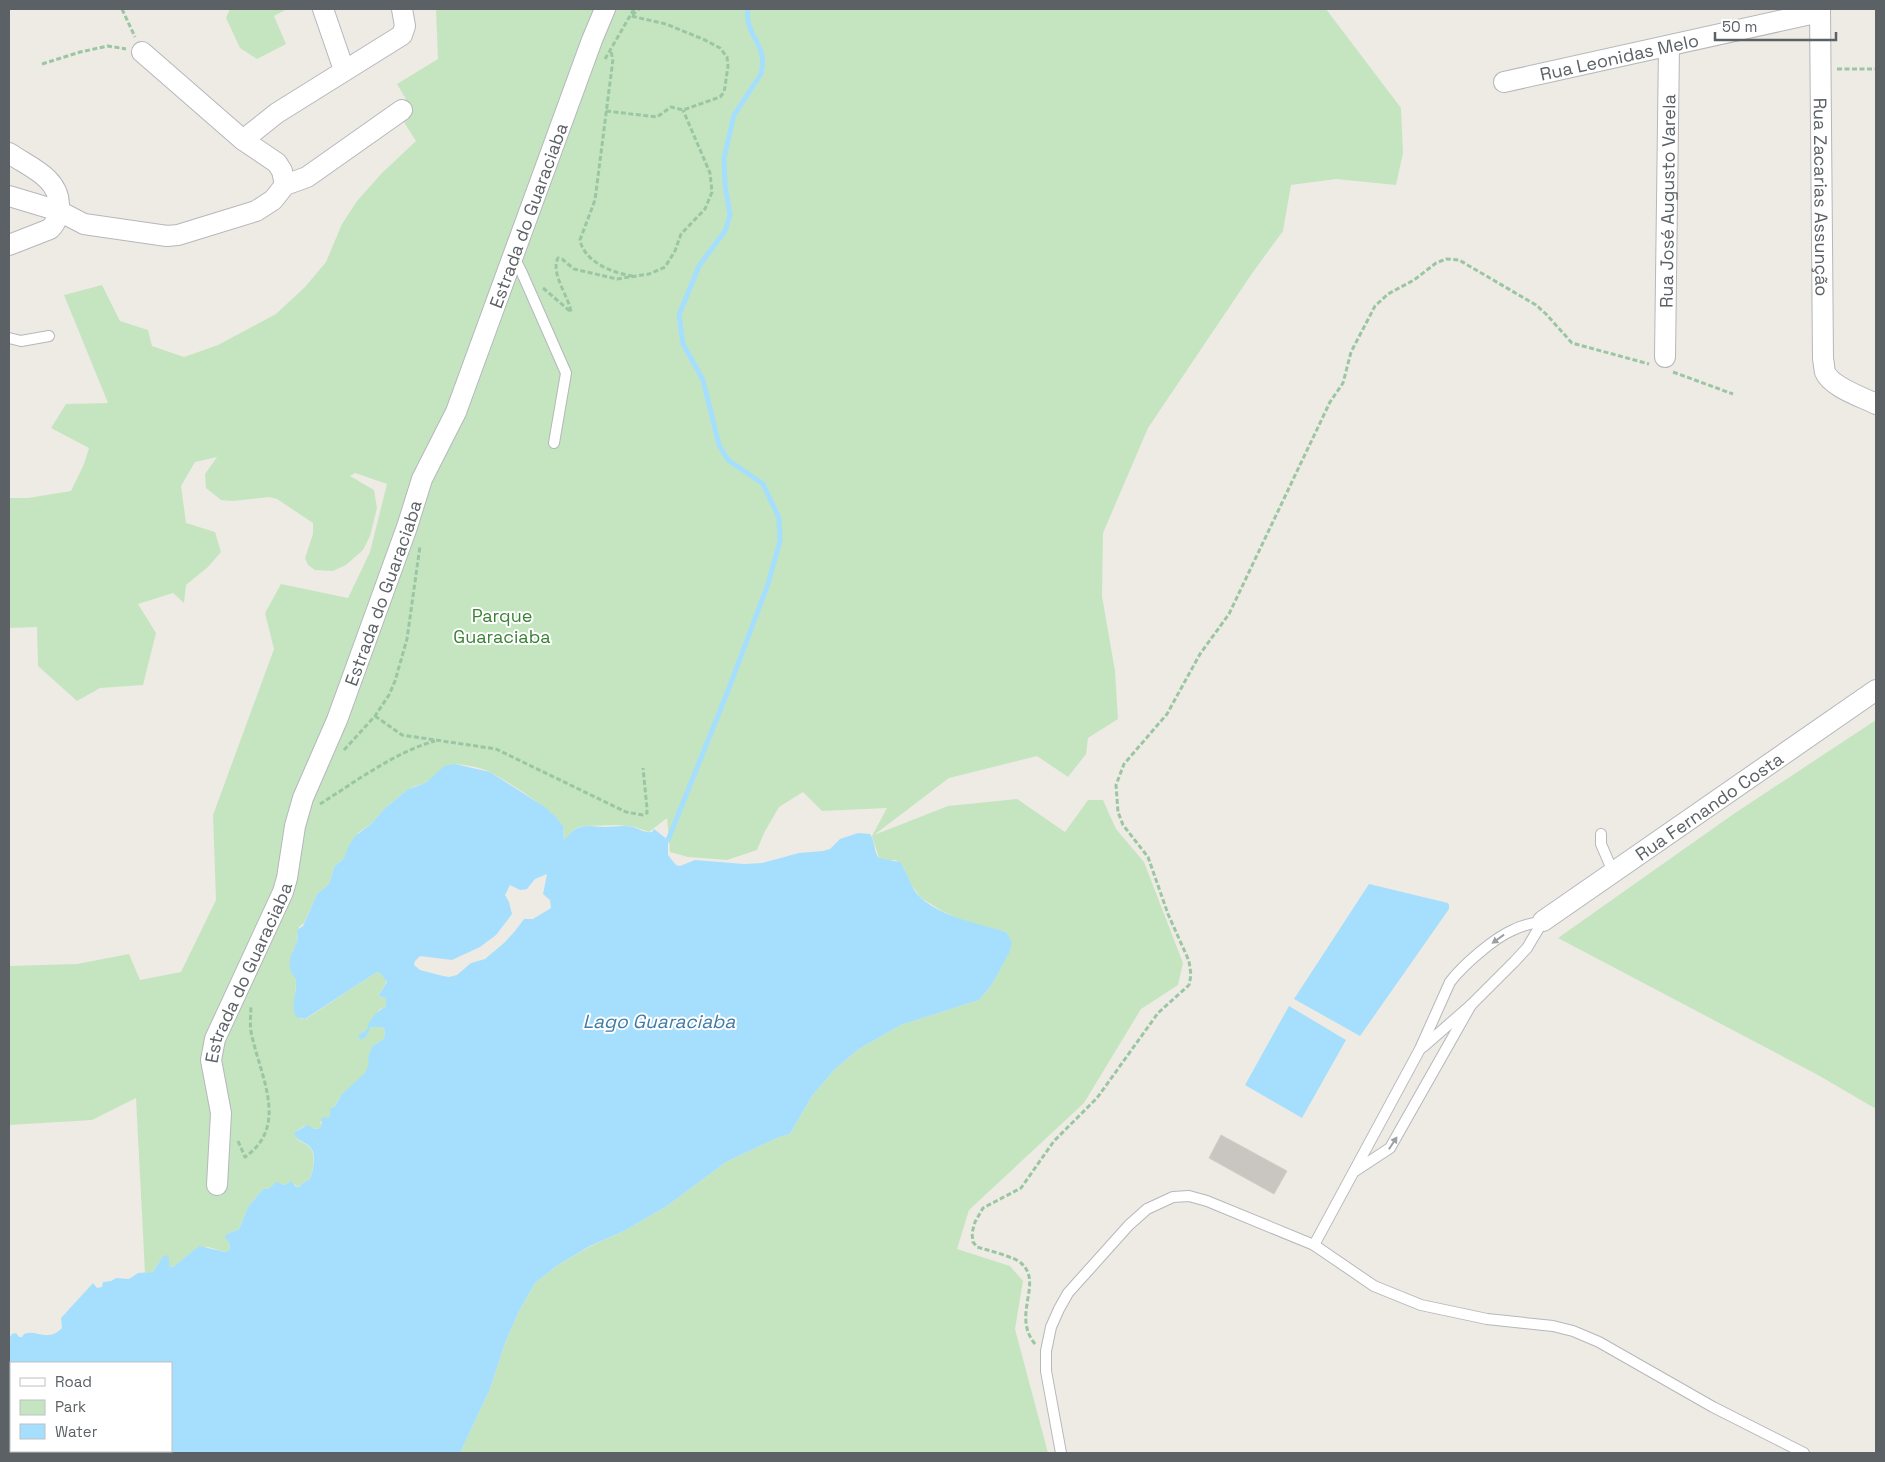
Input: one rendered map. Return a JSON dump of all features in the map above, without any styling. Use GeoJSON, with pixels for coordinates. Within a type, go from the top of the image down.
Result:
{"type":"FeatureCollection","features":[{"type":"Feature","properties":{"kind":"street"},"geometry":{"type":"LineString","coordinates":[[322,9],[344,70]]}},
{"type":"Feature","properties":{"kind":"street"},"geometry":{"type":"LineString","coordinates":[[243,140],[277,113],[402,35],[405,26],[402,9]]}},
{"type":"Feature","properties":{"kind":"street","name":"Estrada do Guaraciaba"},"geometry":{"type":"LineString","coordinates":[[217,1185],[221,1113],[211,1060],[215,1039],[284,892],[288,878],[295,826],[307,790],[349,688],[404,536],[422,479],[456,412],[592,40],[606,9]]}},
{"type":"Feature","properties":{"kind":"street","name":"Rua Leonidas Melo"},"geometry":{"type":"LineString","coordinates":[[1504,82],[1669,46],[1820,10]]}},
{"type":"Feature","properties":{"kind":"street","name":"Rua Zacarias Assunção"},"geometry":{"type":"LineString","coordinates":[[1820,10],[1825,372],[1832,381],[1843,388],[1876,404]]}},
{"type":"Feature","properties":{"kind":"street","name":"Rua José Augusto Varela"},"geometry":{"type":"LineString","coordinates":[[1662,364],[1669,46]]}},
{"type":"Feature","properties":{"kind":"street"},"geometry":{"type":"LineString","coordinates":[[142,52],[243,140],[277,163],[282,170],[285,185]]}},
{"type":"Feature","properties":{"kind":"street"},"geometry":{"type":"LineString","coordinates":[[9,196],[59,211],[84,224],[178,236],[256,212],[273,200],[285,185],[308,177],[402,110]]}},
{"type":"Feature","properties":{"kind":"street"},"geometry":{"type":"LineString","coordinates":[[9,153],[50,180],[56,188],[59,197],[59,211],[55,224],[50,230],[9,245]]}},
{"type":"Feature","properties":{"kind":"street","name":"Rua Fernando Costa"},"geometry":{"type":"LineString","coordinates":[[1543,921],[1876,690]]}},
{"type":"Feature","properties":{"kind":"lane"},"geometry":{"type":"LineString","coordinates":[[514,257],[530,289],[566,373],[554,443]]}},
{"type":"Feature","properties":{"kind":"lane"},"geometry":{"type":"LineString","coordinates":[[9,338],[21,341],[49,336]]}},
{"type":"Feature","properties":{"kind":"lane"},"geometry":{"type":"LineString","coordinates":[[1601,834],[1601,844],[1613,872]]}},
{"type":"Feature","properties":{"kind":"lane"},"geometry":{"type":"LineString","coordinates":[[1314,1245],[1420,1049],[1446,989],[1456,974],[1499,937],[1520,926],[1543,921]]}},
{"type":"Feature","properties":{"kind":"lane"},"geometry":{"type":"LineString","coordinates":[[1420,1049],[1471,1005],[1527,948],[1543,921]]}},
{"type":"Feature","properties":{"kind":"lane"},"geometry":{"type":"LineString","coordinates":[[1354,1172],[1390,1148],[1471,1005]]}},
{"type":"Feature","properties":{"kind":"lane"},"geometry":{"type":"LineString","coordinates":[[1061,1453],[1046,1371],[1046,1352],[1051,1327],[1059,1309],[1068,1294],[1129,1225],[1147,1209],[1173,1197],[1189,1196],[1206,1201],[1314,1245],[1374,1286],[1420,1305],[1487,1320],[1553,1326],[1573,1331],[1599,1342],[1713,1407],[1804,1453]]}},
{"type":"Feature","properties":{"kind":"path"},"geometry":{"type":"LineString","coordinates":[[122,9],[142,52]]}},
{"type":"Feature","properties":{"kind":"path"},"geometry":{"type":"LineString","coordinates":[[602,63],[634,9]]}},
{"type":"Feature","properties":{"kind":"path"},"geometry":{"type":"LineString","coordinates":[[631,16],[639,9]]}},
{"type":"Feature","properties":{"kind":"path"},"geometry":{"type":"LineString","coordinates":[[606,111],[657,117],[671,107],[683,110],[716,100],[722,95],[728,66],[725,53],[720,48],[695,35],[666,24],[631,16]]}},
{"type":"Feature","properties":{"kind":"path"},"geometry":{"type":"LineString","coordinates":[[42,64],[80,52],[108,46],[142,52]]}},
{"type":"Feature","properties":{"kind":"path"},"geometry":{"type":"LineString","coordinates":[[610,51],[613,59],[595,200],[580,236],[580,244],[589,256],[601,265],[618,273],[636,277]]}},
{"type":"Feature","properties":{"kind":"path"},"geometry":{"type":"LineString","coordinates":[[1821,69],[1876,69]]}},
{"type":"Feature","properties":{"kind":"path"},"geometry":{"type":"LineString","coordinates":[[530,289],[545,289],[571,312],[556,265],[558,258],[574,269],[610,278],[636,277],[654,273],[665,267],[681,234],[705,209],[712,192],[710,173],[683,110]]}},
{"type":"Feature","properties":{"kind":"path"},"geometry":{"type":"LineString","coordinates":[[1046,1352],[1038,1348],[1029,1336],[1025,1325],[1026,1304],[1031,1279],[1029,1272],[1020,1262],[977,1247],[973,1242],[974,1222],[983,1208],[1021,1188],[1054,1141],[1097,1098],[1158,1012],[1189,985],[1191,975],[1189,961],[1168,914],[1148,857],[1123,825],[1118,812],[1116,785],[1124,764],[1167,714],[1200,654],[1230,614],[1330,402],[1343,384],[1351,352],[1375,306],[1388,294],[1414,280],[1436,263],[1446,259],[1459,260],[1536,305],[1572,343],[1662,364],[1733,394]]}},
{"type":"Feature","properties":{"kind":"path"},"geometry":{"type":"LineString","coordinates":[[343,752],[375,716],[389,695],[407,639],[420,543]]}},
{"type":"Feature","properties":{"kind":"path"},"geometry":{"type":"LineString","coordinates":[[375,716],[402,736],[496,749],[626,812],[643,816],[647,813],[648,808],[643,768]]}},
{"type":"Feature","properties":{"kind":"path"},"geometry":{"type":"LineString","coordinates":[[319,799],[315,807],[368,773],[394,759],[438,741]]}},
{"type":"Feature","properties":{"kind":"path"},"geometry":{"type":"LineString","coordinates":[[237,1136],[245,1157],[256,1148],[265,1136],[269,1121],[268,1095],[251,1034],[252,998]]}},
{"type":"Feature","properties":{"kind":"green space"},"geometry":{"type":"Polygon","coordinates":[[[230,9],[287,9],[274,16],[286,44],[257,59],[240,48],[226,18],[230,9]]]}},
{"type":"Feature","properties":{"kind":"green space","name":"Parque Guaraciaba"},"geometry":{"type":"Polygon","coordinates":[[[436,9],[1326,9],[1401,108],[1403,153],[1396,185],[1336,179],[1291,185],[1283,231],[1253,272],[1148,428],[1103,533],[1102,596],[1115,671],[1118,719],[1088,738],[1086,754],[1068,777],[1037,756],[949,778],[874,835],[948,806],[1017,799],[1065,832],[1088,800],[1103,800],[1116,829],[1144,862],[1183,963],[1178,985],[1141,1009],[1084,1103],[969,1210],[957,1249],[1010,1266],[1023,1281],[1015,1329],[1048,1453],[460,1453],[490,1389],[505,1343],[519,1311],[535,1283],[558,1265],[591,1246],[624,1231],[667,1206],[726,1162],[779,1137],[790,1134],[812,1096],[835,1069],[859,1049],[901,1025],[979,1000],[991,986],[999,970],[1006,932],[968,923],[942,911],[921,898],[908,880],[904,868],[896,860],[882,860],[879,858],[872,836],[887,808],[822,811],[803,792],[779,807],[764,833],[757,850],[727,860],[688,857],[670,852],[667,818],[649,832],[635,827],[618,825],[582,826],[571,832],[564,841],[562,825],[550,812],[497,776],[473,766],[455,764],[427,782],[413,787],[402,794],[353,839],[344,858],[334,867],[329,884],[317,894],[304,923],[299,927],[296,945],[292,952],[296,983],[294,1010],[301,1019],[306,1019],[377,972],[382,975],[386,983],[378,996],[386,998],[386,1006],[379,1010],[367,1029],[361,1033],[371,1027],[382,1027],[385,1030],[384,1039],[372,1046],[368,1069],[341,1096],[332,1108],[330,1117],[320,1122],[322,1125],[320,1128],[314,1129],[304,1126],[295,1132],[297,1139],[308,1146],[313,1152],[313,1166],[310,1179],[299,1187],[289,1182],[285,1185],[279,1183],[270,1188],[263,1189],[248,1207],[239,1229],[227,1234],[230,1249],[226,1252],[208,1247],[196,1249],[173,1267],[169,1266],[169,1262],[160,1261],[153,1272],[145,1273],[136,1098],[92,1120],[9,1125],[9,966],[77,964],[129,954],[140,980],[181,972],[216,900],[213,815],[274,649],[265,613],[281,584],[348,598],[370,552],[387,484],[355,473],[350,476],[374,490],[377,508],[370,536],[363,550],[346,565],[333,571],[315,570],[308,565],[305,558],[313,534],[313,523],[277,499],[269,497],[233,501],[221,500],[206,488],[205,474],[217,457],[195,462],[181,486],[186,523],[215,532],[221,552],[208,567],[186,585],[184,603],[173,593],[138,604],[156,633],[143,685],[100,688],[77,701],[38,666],[37,627],[9,628],[9,498],[28,498],[71,491],[84,464],[89,448],[51,428],[66,404],[108,403],[64,295],[102,285],[120,321],[148,330],[152,346],[184,357],[218,345],[276,314],[305,287],[326,262],[342,224],[357,201],[382,173],[416,141],[402,119],[413,111],[397,84],[438,59],[436,9]]]}},
{"type":"Feature","properties":{"kind":"green space"},"geometry":{"type":"Polygon","coordinates":[[[1876,720],[1876,1109],[1818,1075],[1558,938],[1735,813],[1876,720]]]}},
{"type":"Feature","properties":{"kind":"water","name":"Lago Guaraciaba"},"geometry":{"type":"Polygon","coordinates":[[[455,764],[490,772],[545,807],[557,818],[563,826],[564,840],[574,830],[582,826],[629,826],[649,832],[652,832],[654,829],[668,840],[668,855],[676,865],[680,866],[695,860],[744,864],[762,863],[799,853],[823,851],[830,849],[840,839],[858,833],[870,834],[879,858],[900,862],[914,890],[921,898],[950,915],[1006,932],[1012,942],[1009,953],[991,986],[979,1000],[901,1025],[859,1049],[835,1069],[812,1096],[790,1134],[779,1137],[726,1162],[667,1206],[624,1231],[590,1246],[558,1265],[535,1283],[519,1311],[505,1343],[490,1389],[460,1453],[9,1453],[9,1338],[12,1334],[16,1333],[19,1337],[29,1333],[52,1335],[62,1328],[61,1318],[93,1283],[97,1288],[102,1287],[103,1282],[116,1278],[129,1279],[138,1273],[153,1272],[163,1256],[167,1255],[169,1266],[173,1267],[199,1246],[226,1252],[230,1249],[225,1237],[227,1234],[239,1229],[248,1207],[263,1189],[270,1188],[276,1182],[285,1185],[291,1181],[295,1186],[299,1187],[310,1179],[314,1162],[312,1150],[308,1145],[297,1139],[294,1134],[307,1125],[314,1129],[320,1128],[322,1125],[321,1118],[330,1117],[330,1109],[335,1106],[342,1094],[365,1073],[369,1064],[368,1058],[372,1046],[384,1039],[385,1030],[382,1027],[371,1027],[366,1037],[361,1040],[358,1036],[367,1029],[374,1016],[386,1006],[386,998],[378,996],[387,982],[377,972],[305,1019],[296,1017],[294,1003],[296,982],[291,971],[290,960],[298,934],[297,930],[303,926],[317,894],[329,884],[334,867],[344,858],[355,836],[371,824],[384,809],[407,790],[427,782],[444,766],[455,764]],[[547,874],[535,879],[527,889],[520,890],[510,885],[505,895],[512,914],[496,935],[480,947],[452,960],[420,956],[414,965],[420,970],[443,976],[457,975],[471,963],[485,959],[504,943],[524,919],[533,919],[551,908],[550,900],[543,894],[547,874]]]}},
{"type":"Feature","properties":{"kind":"water"},"geometry":{"type":"Polygon","coordinates":[[[1369,884],[1448,903],[1449,909],[1360,1036],[1294,999],[1369,884]]]}},
{"type":"Feature","properties":{"kind":"water"},"geometry":{"type":"Polygon","coordinates":[[[1289,1006],[1346,1040],[1302,1118],[1245,1085],[1289,1006]]]}},
{"type":"Feature","properties":{"kind":"building"},"geometry":{"type":"Polygon","coordinates":[[[1221,1135],[1287,1171],[1274,1194],[1209,1158],[1221,1135]]]}},
{"type":"Feature","properties":{"kind":"waterway"},"geometry":{"type":"LineString","coordinates":[[668,840],[729,688],[768,584],[780,541],[779,518],[763,484],[728,460],[719,445],[703,380],[683,344],[679,315],[699,266],[725,231],[730,215],[725,185],[724,158],[734,115],[761,74],[763,63],[759,47],[749,27],[748,9]]}}]}
